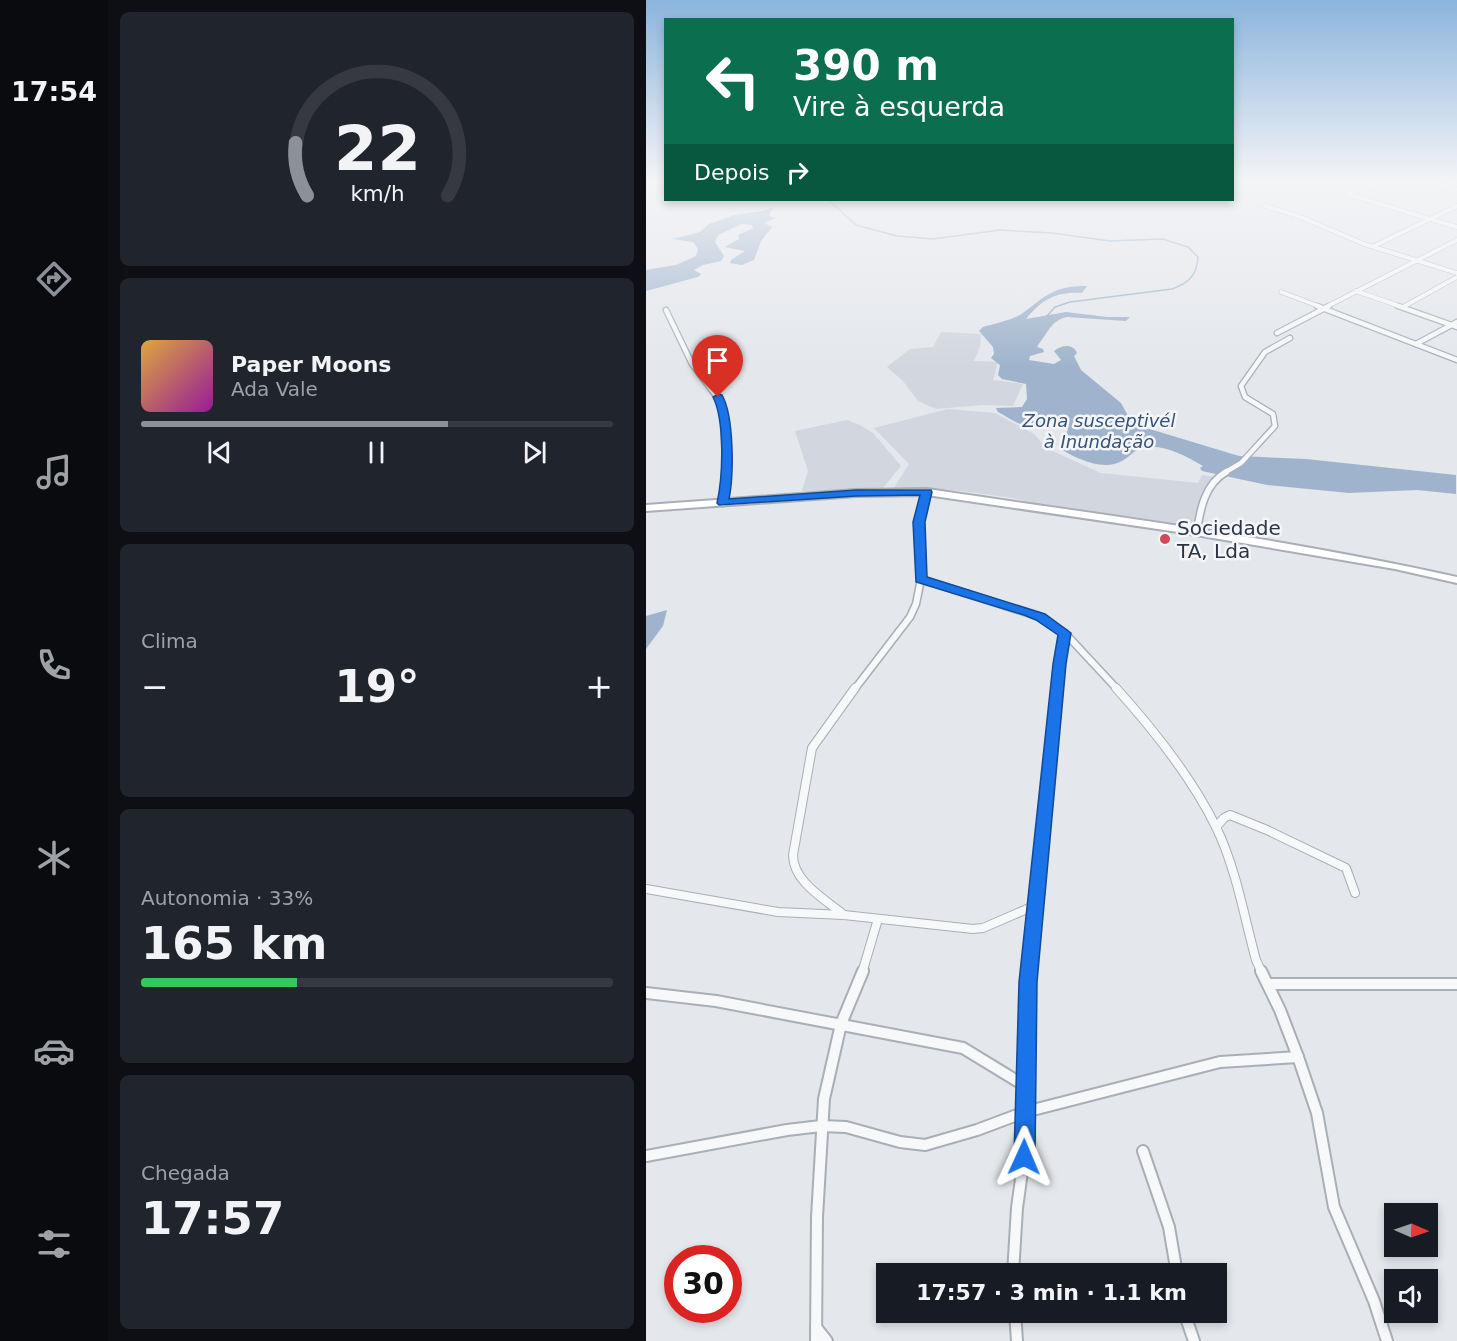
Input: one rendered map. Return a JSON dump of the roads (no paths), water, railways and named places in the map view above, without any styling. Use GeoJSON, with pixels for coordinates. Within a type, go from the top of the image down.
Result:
{"type":"FeatureCollection","features":[{"type":"Feature","properties":{"kind":"main road"},"geometry":{"type":"LineString","coordinates":[[646,508],[856,493],[927,492],[1197,532],[1395,566],[1456,580]]}},
{"type":"Feature","properties":{"kind":"street"},"geometry":{"type":"LineString","coordinates":[[1364,243],[1417,259],[1456,275]]}},
{"type":"Feature","properties":{"kind":"street"},"geometry":{"type":"LineString","coordinates":[[1374,246],[1381,243]]}},
{"type":"Feature","properties":{"kind":"street"},"geometry":{"type":"LineString","coordinates":[[1277,333],[1451,243]]}},
{"type":"Feature","properties":{"kind":"street"},"geometry":{"type":"LineString","coordinates":[[1403,307],[1456,275]]}},
{"type":"Feature","properties":{"kind":"street"},"geometry":{"type":"LineString","coordinates":[[1356,291],[1455,325]]}},
{"type":"Feature","properties":{"kind":"street"},"geometry":{"type":"LineString","coordinates":[[1281,292],[1456,360]]}},
{"type":"Feature","properties":{"kind":"street"},"geometry":{"type":"LineString","coordinates":[[666,310],[692,364],[722,404],[727,484],[723,503]]}},
{"type":"Feature","properties":{"kind":"street"},"geometry":{"type":"LineString","coordinates":[[1416,344],[1455,325]]}},
{"type":"Feature","properties":{"kind":"street"},"geometry":{"type":"LineString","coordinates":[[1197,532],[1201,508],[1216,478],[1240,463],[1275,426],[1273,414],[1245,397],[1241,386],[1265,352],[1290,339]]}},
{"type":"Feature","properties":{"kind":"street"},"geometry":{"type":"LineString","coordinates":[[844,915],[799,877],[793,866],[808,761],[820,734],[910,616],[916,604],[921,579],[919,522],[927,492]]}},
{"type":"Feature","properties":{"kind":"street"},"geometry":{"type":"LineString","coordinates":[[921,579],[1034,614],[1065,633],[1162,741],[1192,786],[1216,827],[1229,860],[1256,960],[1269,984],[1317,1113],[1333,1207],[1374,1301],[1387,1341]]}},
{"type":"Feature","properties":{"kind":"street"},"geometry":{"type":"LineString","coordinates":[[1014,1263],[1017,1208],[1024,1157],[1028,982],[1034,906],[1059,664],[1065,633]]}},
{"type":"Feature","properties":{"kind":"street"},"geometry":{"type":"LineString","coordinates":[[1216,827],[1224,817],[1231,815],[1258,825],[1346,868],[1355,893]]}},
{"type":"Feature","properties":{"kind":"street"},"geometry":{"type":"LineString","coordinates":[[646,889],[778,912],[844,915],[973,929],[983,928],[1034,906]]}},
{"type":"Feature","properties":{"kind":"street"},"geometry":{"type":"LineString","coordinates":[[816,1341],[821,1126],[824,1099],[841,1024],[864,969],[878,919]]}},
{"type":"Feature","properties":{"kind":"street"},"geometry":{"type":"LineString","coordinates":[[1269,984],[1456,984]]}},
{"type":"Feature","properties":{"kind":"street"},"geometry":{"type":"LineString","coordinates":[[646,993],[716,1001],[963,1048],[1027,1087]]}},
{"type":"Feature","properties":{"kind":"street"},"geometry":{"type":"LineString","coordinates":[[646,1156],[787,1130],[821,1126],[846,1127],[900,1142],[925,1145],[977,1130],[1025,1112],[1220,1062],[1298,1057]]}},
{"type":"Feature","properties":{"kind":"street"},"geometry":{"type":"LineString","coordinates":[[1143,1150],[1166,1215],[1176,1263]]}},
{"type":"Feature","properties":{"kind":"street"},"geometry":{"type":"LineString","coordinates":[[1016,1323],[1017,1341]]}},
{"type":"Feature","properties":{"kind":"street"},"geometry":{"type":"LineString","coordinates":[[1188,1323],[1194,1341]]}},
{"type":"Feature","properties":{"kind":"street"},"geometry":{"type":"LineString","coordinates":[[816,1327],[827,1341]]}},
{"type":"Feature","properties":{"kind":"water"},"geometry":{"type":"Polygon","coordinates":[[[693,243],[715,243],[724,256],[721,261],[703,265],[694,270],[701,274],[698,277],[646,291],[646,270],[676,265],[696,256],[698,249],[693,243]]]}},
{"type":"Feature","properties":{"kind":"water"},"geometry":{"type":"Polygon","coordinates":[[[733,243],[760,243],[754,260],[742,265],[730,263],[745,251],[725,247],[733,243]]]}},
{"type":"Feature","properties":{"kind":"water","name":"Zona susceptivél à Inundação"},"geometry":{"type":"Polygon","coordinates":[[[1076,286],[1087,286],[1082,293],[1065,293],[1044,301],[1026,319],[1066,312],[1130,317],[1126,321],[1067,317],[1061,319],[1053,324],[1038,345],[1037,347],[1043,349],[1044,352],[1030,356],[1029,360],[1054,364],[1061,360],[1054,351],[1063,346],[1070,346],[1077,353],[1074,356],[1081,370],[1121,403],[1127,414],[1138,420],[1143,427],[1239,456],[1306,459],[1456,475],[1456,494],[1417,490],[1349,493],[1267,485],[1202,471],[1200,468],[1203,466],[1183,455],[1169,449],[1154,447],[1142,448],[1122,461],[1106,465],[1089,462],[1066,452],[1059,448],[1068,429],[1063,425],[1053,422],[1025,425],[998,412],[996,408],[1022,407],[1027,399],[1026,384],[1002,379],[998,375],[1000,365],[991,358],[994,354],[993,347],[979,331],[983,327],[1019,315],[1052,292],[1076,286]]]}},
{"type":"Feature","properties":{"kind":"water"},"geometry":{"type":"Polygon","coordinates":[[[667,610],[663,626],[646,649],[646,616],[667,610]]]}},
{"type":"Feature","properties":{"kind":"waterway"},"geometry":{"type":"LineString","coordinates":[[1046,317],[1055,307],[1070,302],[1172,289],[1183,284],[1194,273],[1198,257],[1188,247],[1174,243]]}},
{"type":"Feature","properties":{"kind":"place","name":"Sociedade TA, Lda"},"geometry":{"type":"Point","coordinates":[1165,539]}}]}
